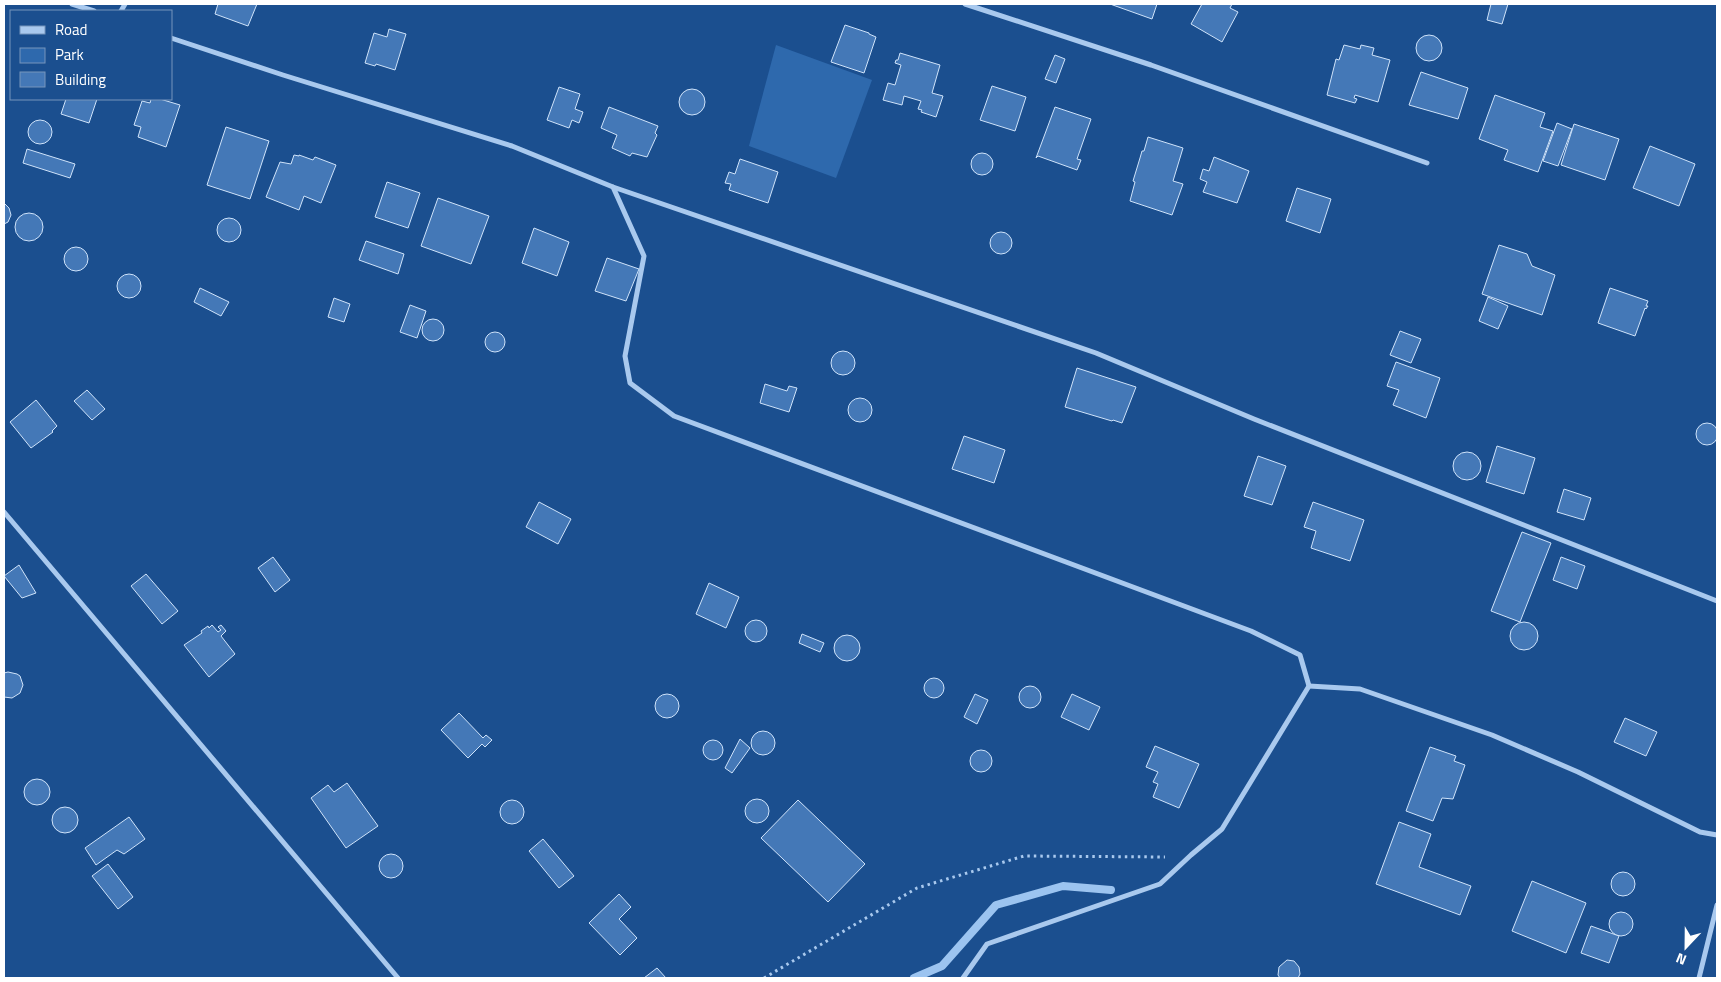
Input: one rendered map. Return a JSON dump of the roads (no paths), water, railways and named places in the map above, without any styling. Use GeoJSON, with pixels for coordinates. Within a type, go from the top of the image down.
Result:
{"type":"FeatureCollection","features":[{"type":"Feature","properties":{"kind":"street"},"geometry":{"type":"LineString","coordinates":[[72,4],[91,10]]}},
{"type":"Feature","properties":{"kind":"street"},"geometry":{"type":"LineString","coordinates":[[965,4],[1151,65],[1427,163]]}},
{"type":"Feature","properties":{"kind":"street"},"geometry":{"type":"LineString","coordinates":[[172,38],[512,146],[613,187],[1096,353],[1254,419],[1717,601]]}},
{"type":"Feature","properties":{"kind":"street"},"geometry":{"type":"LineString","coordinates":[[613,187],[644,256],[625,356],[630,383],[674,416],[1251,631],[1300,655],[1309,686],[1222,829],[1188,857],[1160,884],[987,944],[963,978]]}},
{"type":"Feature","properties":{"kind":"street"},"geometry":{"type":"LineString","coordinates":[[4,512],[398,978]]}},
{"type":"Feature","properties":{"kind":"street"},"geometry":{"type":"LineString","coordinates":[[1309,686],[1360,689],[1492,735],[1578,772],[1700,832],[1717,835]]}},
{"type":"Feature","properties":{"kind":"street"},"geometry":{"type":"LineString","coordinates":[[1699,978],[1717,905]]}},
{"type":"Feature","properties":{"kind":"waterway"},"geometry":{"type":"LineString","coordinates":[[914,978],[942,966],[996,905],[1063,886],[1111,890]]}}]}
